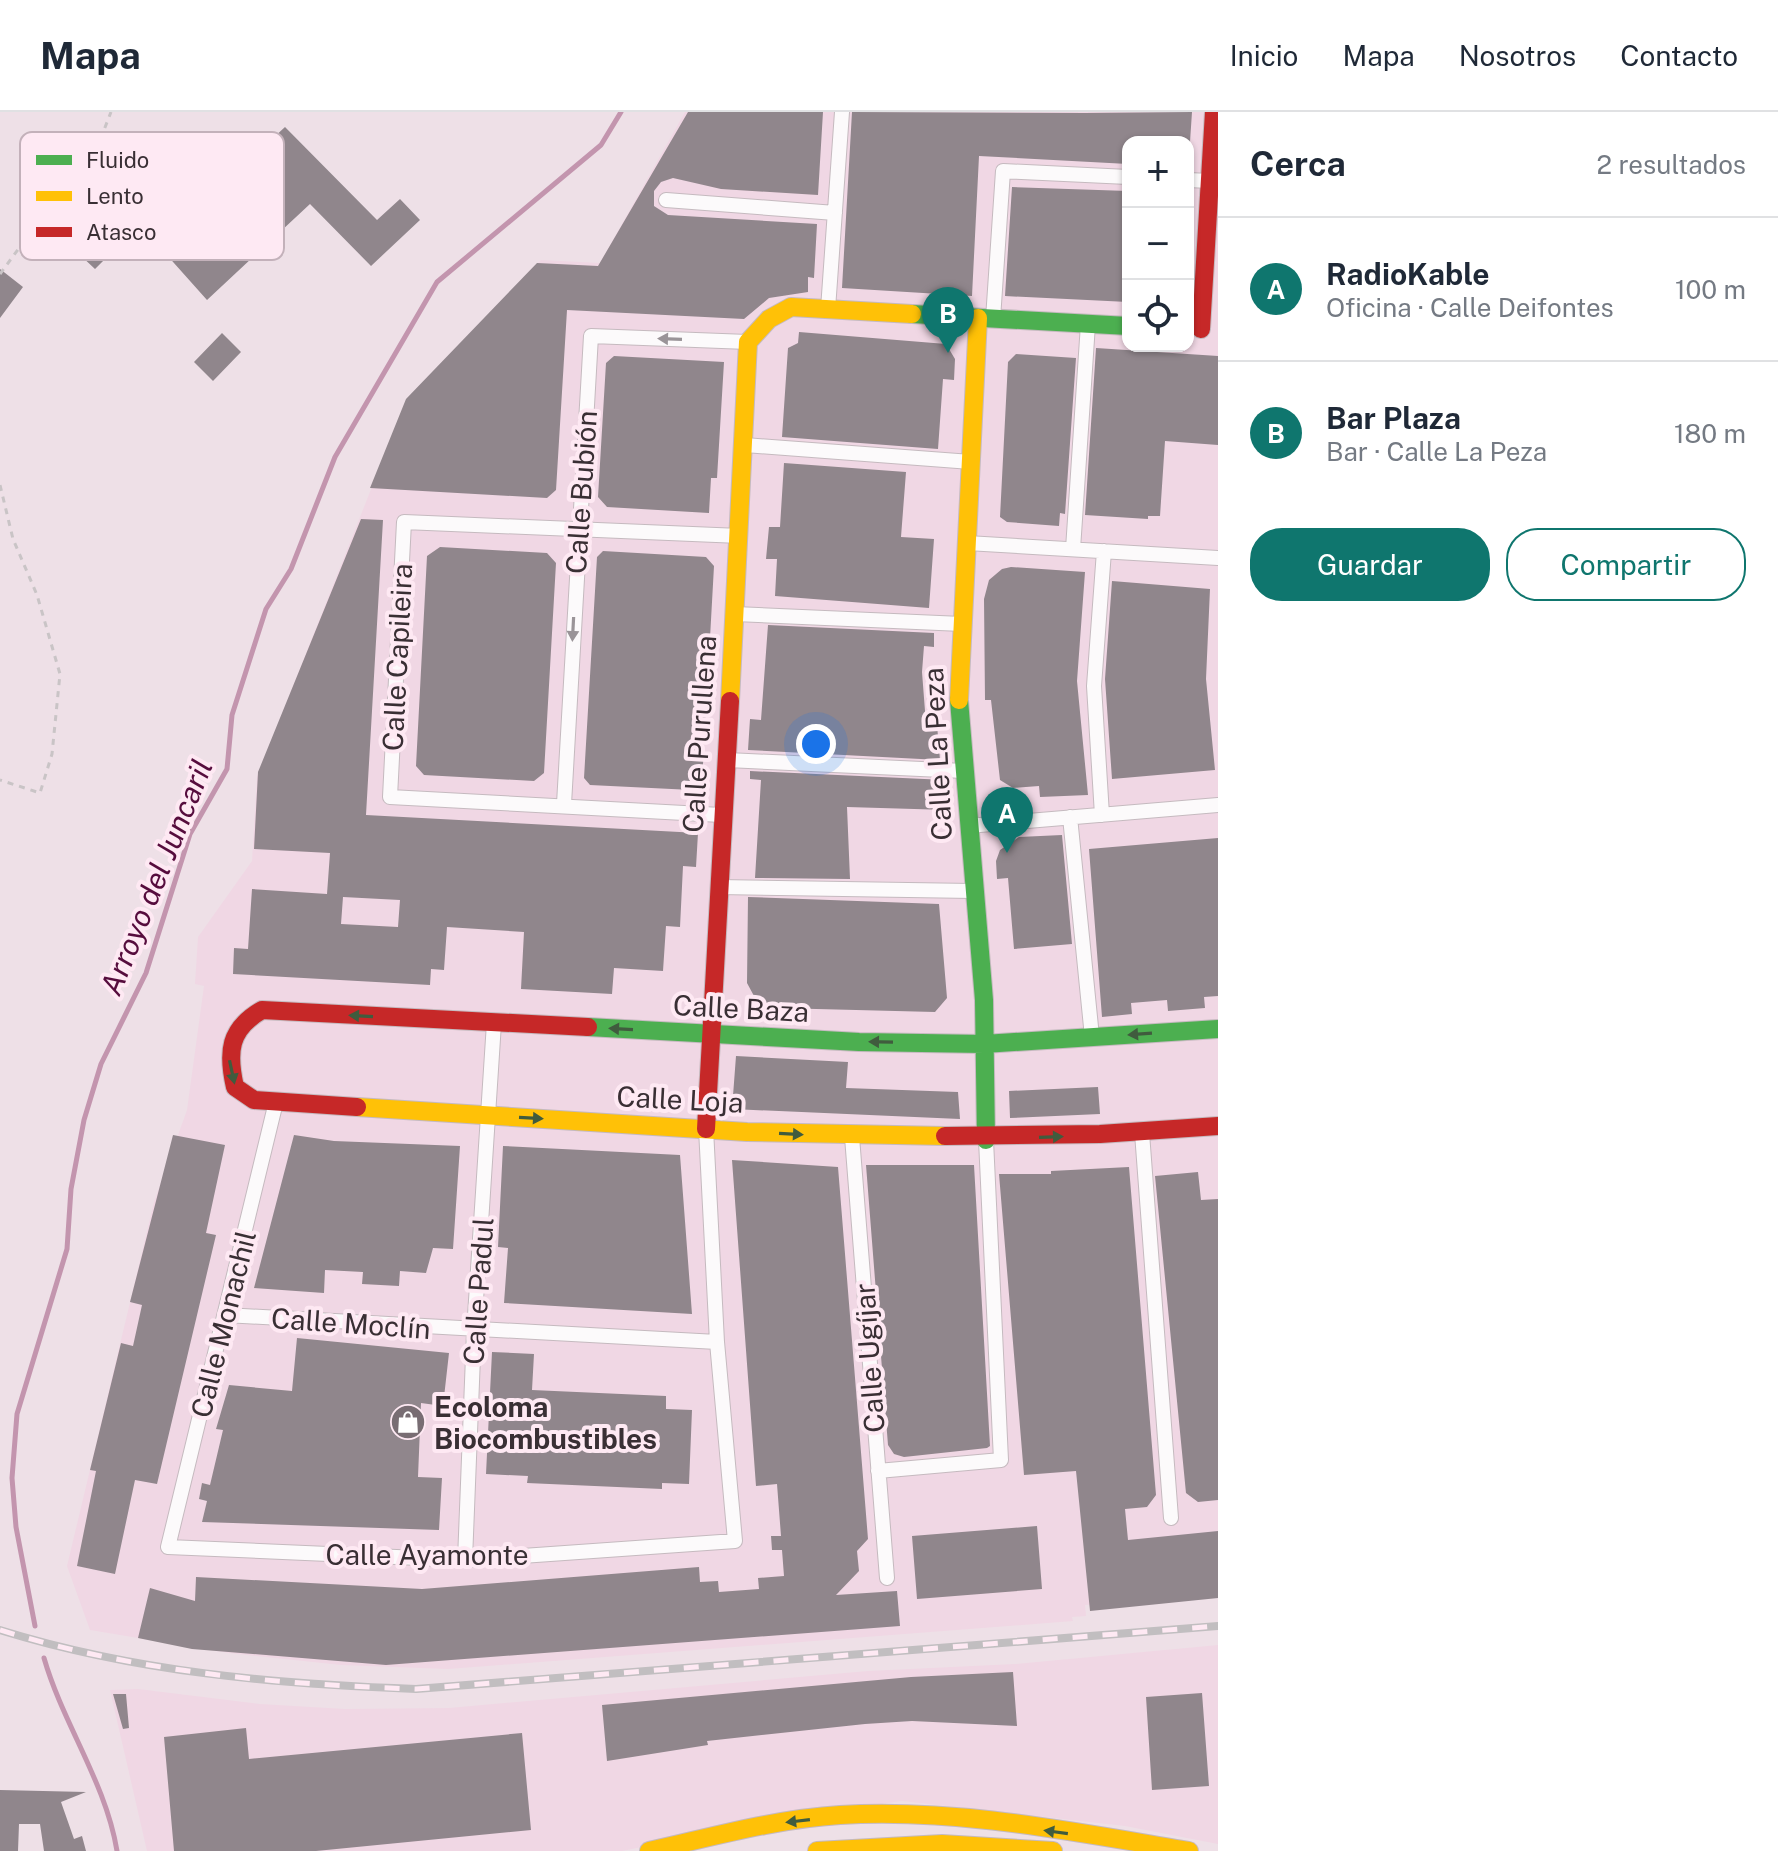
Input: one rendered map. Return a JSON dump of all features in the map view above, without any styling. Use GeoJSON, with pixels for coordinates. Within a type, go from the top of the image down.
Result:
{"type":"FeatureCollection","features":[{"type":"Feature","properties":{"kind":"main road"},"geometry":{"type":"LineString","coordinates":[[1202,330],[1214,112]]}},
{"type":"Feature","properties":{"kind":"main road"},"geometry":{"type":"LineString","coordinates":[[748,342],[769,319],[791,307],[1122,326]]}},
{"type":"Feature","properties":{"kind":"main road","name":"Calle La Peza"},"geometry":{"type":"LineString","coordinates":[[985,318],[971,462],[958,694],[984,1044],[986,1140]]}},
{"type":"Feature","properties":{"kind":"main road","name":"Calle Purullena"},"geometry":{"type":"LineString","coordinates":[[706,1129],[721,815],[727,760],[745,445],[748,342]]}},
{"type":"Feature","properties":{"kind":"main road","name":"Calle Baza"},"geometry":{"type":"LineString","coordinates":[[262,1010],[711,1034],[984,1044],[1218,1029]]}},
{"type":"Feature","properties":{"kind":"main road","name":"Calle Loja"},"geometry":{"type":"LineString","coordinates":[[262,1010],[244,1019],[232,1037],[229,1061],[235,1087],[254,1100],[852,1137],[986,1140],[1142,1133],[1218,1126]]}},
{"type":"Feature","properties":{"kind":"main road"},"geometry":{"type":"LineString","coordinates":[[649,1851],[768,1825],[863,1814],[983,1822],[1189,1851]]}},
{"type":"Feature","properties":{"kind":"main road"},"geometry":{"type":"LineString","coordinates":[[817,1851],[942,1844],[1053,1851]]}},
{"type":"Feature","properties":{"kind":"street"},"geometry":{"type":"LineString","coordinates":[[828,309],[842,112]]}},
{"type":"Feature","properties":{"kind":"street"},"geometry":{"type":"LineString","coordinates":[[985,318],[1003,171],[1122,177]]}},
{"type":"Feature","properties":{"kind":"street"},"geometry":{"type":"LineString","coordinates":[[1194,180],[1210,181]]}},
{"type":"Feature","properties":{"kind":"street"},"geometry":{"type":"LineString","coordinates":[[666,200],[835,213]]}},
{"type":"Feature","properties":{"kind":"street"},"geometry":{"type":"LineString","coordinates":[[1073,549],[1088,324]]}},
{"type":"Feature","properties":{"kind":"street","name":"Calle Bubión"},"geometry":{"type":"LineString","coordinates":[[564,804],[591,336],[748,342]]}},
{"type":"Feature","properties":{"kind":"street"},"geometry":{"type":"LineString","coordinates":[[745,445],[971,462]]}},
{"type":"Feature","properties":{"kind":"street","name":"Calle Capileira"},"geometry":{"type":"LineString","coordinates":[[721,815],[564,804],[390,797],[404,522],[740,536]]}},
{"type":"Feature","properties":{"kind":"street"},"geometry":{"type":"LineString","coordinates":[[967,543],[1218,558]]}},
{"type":"Feature","properties":{"kind":"street"},"geometry":{"type":"LineString","coordinates":[[1102,815],[1094,686],[1104,551]]}},
{"type":"Feature","properties":{"kind":"street"},"geometry":{"type":"LineString","coordinates":[[735,614],[962,624]]}},
{"type":"Feature","properties":{"kind":"street"},"geometry":{"type":"LineString","coordinates":[[727,760],[964,771]]}},
{"type":"Feature","properties":{"kind":"street"},"geometry":{"type":"LineString","coordinates":[[968,826],[1218,805]]}},
{"type":"Feature","properties":{"kind":"street"},"geometry":{"type":"LineString","coordinates":[[1070,817],[1092,1037]]}},
{"type":"Feature","properties":{"kind":"street"},"geometry":{"type":"LineString","coordinates":[[718,887],[973,891]]}},
{"type":"Feature","properties":{"kind":"street","name":"Calle Padul"},"geometry":{"type":"LineString","coordinates":[[465,1560],[474,1331],[494,1023]]}},
{"type":"Feature","properties":{"kind":"street","name":"Calle Monachil"},"geometry":{"type":"LineString","coordinates":[[168,1547],[276,1102]]}},
{"type":"Feature","properties":{"kind":"street"},"geometry":{"type":"LineString","coordinates":[[706,1129],[717,1342]]}},
{"type":"Feature","properties":{"kind":"street"},"geometry":{"type":"LineString","coordinates":[[1142,1133],[1171,1518]]}},
{"type":"Feature","properties":{"kind":"street","name":"Calle Ugíjar"},"geometry":{"type":"LineString","coordinates":[[852,1137],[887,1578]]}},
{"type":"Feature","properties":{"kind":"street"},"geometry":{"type":"LineString","coordinates":[[878,1471],[1001,1460],[986,1140]]}},
{"type":"Feature","properties":{"kind":"street","name":"Calle Moclín"},"geometry":{"type":"LineString","coordinates":[[225,1315],[717,1342]]}},
{"type":"Feature","properties":{"kind":"street","name":"Calle Ayamonte"},"geometry":{"type":"LineString","coordinates":[[168,1547],[465,1560],[735,1541],[717,1342]]}},
{"type":"Feature","properties":{"kind":"path"},"geometry":{"type":"LineString","coordinates":[[103,132],[111,112]]}},
{"type":"Feature","properties":{"kind":"path"},"geometry":{"type":"LineString","coordinates":[[0,274],[20,247]]}},
{"type":"Feature","properties":{"kind":"path"},"geometry":{"type":"LineString","coordinates":[[0,485],[13,539],[37,595],[60,674],[52,754],[40,793],[0,780]]}},
{"type":"Feature","properties":{"kind":"shaded area"},"geometry":{"type":"Polygon","coordinates":[[[685,112],[1218,112],[1218,1595],[1085,1605],[1086,1616],[1072,1617],[1073,1621],[448,1669],[341,1665],[229,1653],[90,1630],[67,1566],[154,1202],[187,1110],[204,986],[195,984],[198,937],[252,861],[257,777],[406,401],[541,260],[600,263],[685,112]]]}},
{"type":"Feature","properties":{"kind":"shaded area"},"geometry":{"type":"Polygon","coordinates":[[[1218,1645],[1218,1844],[1125,1826],[902,1801],[793,1816],[622,1851],[147,1851],[110,1690],[138,1689],[260,1704],[345,1709],[449,1708],[868,1671],[1015,1664],[1218,1645]]]}},
{"type":"Feature","properties":{"kind":"building"},"geometry":{"type":"Polygon","coordinates":[[[688,112],[823,112],[818,195],[721,189],[673,178],[661,182],[654,191],[654,206],[668,215],[817,224],[814,278],[808,277],[808,292],[769,298],[744,319],[567,310],[556,490],[547,498],[370,488],[406,399],[537,263],[598,266],[688,112]]]}},
{"type":"Feature","properties":{"kind":"building"},"geometry":{"type":"Polygon","coordinates":[[[852,112],[1192,112],[1190,136],[1122,136],[1122,164],[979,156],[972,296],[842,288],[852,112]]]}},
{"type":"Feature","properties":{"kind":"building"},"geometry":{"type":"Polygon","coordinates":[[[285,127],[377,220],[400,199],[420,220],[371,266],[310,204],[284,228],[284,132],[280,132],[285,127]]]}},
{"type":"Feature","properties":{"kind":"building"},"geometry":{"type":"Polygon","coordinates":[[[1012,187],[1122,191],[1122,302],[1005,296],[1012,187]]]}},
{"type":"Feature","properties":{"kind":"building"},"geometry":{"type":"Polygon","coordinates":[[[85,260],[104,260],[95,269],[85,260]]]}},
{"type":"Feature","properties":{"kind":"building"},"geometry":{"type":"Polygon","coordinates":[[[171,260],[250,260],[207,300],[171,260]]]}},
{"type":"Feature","properties":{"kind":"building"},"geometry":{"type":"Polygon","coordinates":[[[0,269],[23,287],[0,318],[0,269]]]}},
{"type":"Feature","properties":{"kind":"building"},"geometry":{"type":"Polygon","coordinates":[[[799,332],[946,344],[955,359],[954,380],[943,379],[938,449],[782,437],[788,348],[798,343],[799,332]]]}},
{"type":"Feature","properties":{"kind":"building"},"geometry":{"type":"Polygon","coordinates":[[[222,333],[241,352],[213,381],[194,362],[222,333]]]}},
{"type":"Feature","properties":{"kind":"building"},"geometry":{"type":"Polygon","coordinates":[[[1096,348],[1218,356],[1218,445],[1165,441],[1160,516],[1148,516],[1148,519],[1085,515],[1096,348]]]}},
{"type":"Feature","properties":{"kind":"building"},"geometry":{"type":"Polygon","coordinates":[[[1016,354],[1076,358],[1065,514],[1060,513],[1059,526],[1007,522],[1000,517],[1008,362],[1016,354]]]}},
{"type":"Feature","properties":{"kind":"building"},"geometry":{"type":"Polygon","coordinates":[[[614,356],[724,362],[717,478],[711,478],[709,513],[607,507],[598,497],[606,363],[614,356]]]}},
{"type":"Feature","properties":{"kind":"building"},"geometry":{"type":"Polygon","coordinates":[[[784,463],[906,472],[901,537],[934,539],[929,608],[775,596],[777,559],[766,559],[769,527],[780,527],[784,463]]]}},
{"type":"Feature","properties":{"kind":"building"},"geometry":{"type":"Polygon","coordinates":[[[361,519],[383,520],[366,815],[698,833],[696,867],[683,866],[680,927],[666,926],[663,971],[614,968],[612,994],[521,989],[524,932],[447,927],[444,970],[431,969],[430,985],[233,974],[234,948],[248,949],[252,889],[327,894],[330,853],[254,849],[258,772],[361,519]],[[343,897],[341,924],[398,927],[400,900],[343,897]]]}},
{"type":"Feature","properties":{"kind":"building"},"geometry":{"type":"Polygon","coordinates":[[[440,547],[547,553],[556,563],[544,773],[534,781],[424,775],[416,766],[427,556],[440,547]]]}},
{"type":"Feature","properties":{"kind":"building"},"geometry":{"type":"Polygon","coordinates":[[[603,551],[706,557],[714,566],[702,782],[692,790],[590,785],[584,778],[597,557],[603,551]]]}},
{"type":"Feature","properties":{"kind":"building"},"geometry":{"type":"Polygon","coordinates":[[[1002,569],[1085,572],[1077,681],[1088,795],[1040,797],[1039,786],[1013,788],[1000,780],[991,700],[985,700],[984,599],[989,580],[1002,569]]]}},
{"type":"Feature","properties":{"kind":"building"},"geometry":{"type":"Polygon","coordinates":[[[1112,581],[1210,589],[1206,679],[1215,770],[1112,779],[1105,679],[1112,581]]]}},
{"type":"Feature","properties":{"kind":"building"},"geometry":{"type":"Polygon","coordinates":[[[768,625],[934,633],[934,647],[924,646],[922,672],[926,724],[937,725],[940,760],[748,750],[750,719],[761,720],[768,625]]]}},
{"type":"Feature","properties":{"kind":"building"},"geometry":{"type":"Polygon","coordinates":[[[750,771],[946,780],[948,810],[847,807],[850,879],[755,878],[761,780],[750,779],[750,771]]]}},
{"type":"Feature","properties":{"kind":"building"},"geometry":{"type":"Polygon","coordinates":[[[1062,835],[1072,944],[1014,949],[1008,878],[997,879],[996,861],[1000,850],[1019,837],[1062,835]]]}},
{"type":"Feature","properties":{"kind":"building"},"geometry":{"type":"Polygon","coordinates":[[[1218,838],[1218,996],[1204,997],[1205,1008],[1168,1011],[1167,1000],[1131,1003],[1132,1014],[1102,1017],[1089,849],[1218,838]]]}},
{"type":"Feature","properties":{"kind":"building"},"geometry":{"type":"Polygon","coordinates":[[[748,897],[939,904],[947,998],[935,1012],[777,1008],[765,1005],[754,996],[747,983],[748,897]]]}},
{"type":"Feature","properties":{"kind":"building"},"geometry":{"type":"Polygon","coordinates":[[[736,1056],[848,1062],[846,1088],[958,1092],[960,1119],[732,1109],[736,1056]]]}},
{"type":"Feature","properties":{"kind":"building"},"geometry":{"type":"Polygon","coordinates":[[[1098,1087],[1100,1114],[1010,1118],[1009,1091],[1098,1087]]]}},
{"type":"Feature","properties":{"kind":"building"},"geometry":{"type":"Polygon","coordinates":[[[173,1135],[225,1145],[206,1233],[216,1235],[157,1484],[135,1480],[115,1574],[77,1566],[96,1471],[90,1470],[121,1343],[133,1346],[142,1305],[130,1302],[173,1135]]]}},
{"type":"Feature","properties":{"kind":"building"},"geometry":{"type":"Polygon","coordinates":[[[294,1135],[334,1141],[460,1146],[453,1249],[433,1248],[426,1273],[400,1271],[399,1286],[362,1284],[363,1272],[325,1270],[324,1293],[254,1288],[294,1135]]]}},
{"type":"Feature","properties":{"kind":"building"},"geometry":{"type":"Polygon","coordinates":[[[503,1146],[680,1155],[692,1314],[504,1303],[508,1248],[498,1247],[503,1146]]]}},
{"type":"Feature","properties":{"kind":"building"},"geometry":{"type":"Polygon","coordinates":[[[732,1160],[838,1167],[868,1539],[857,1551],[859,1571],[836,1595],[897,1591],[900,1626],[386,1665],[192,1649],[138,1638],[150,1588],[195,1601],[196,1577],[422,1589],[699,1567],[700,1582],[718,1581],[719,1592],[759,1589],[758,1578],[784,1576],[782,1550],[772,1550],[771,1536],[781,1536],[777,1484],[756,1486],[732,1160]]]}},
{"type":"Feature","properties":{"kind":"building"},"geometry":{"type":"Polygon","coordinates":[[[866,1165],[974,1165],[990,1446],[987,1448],[904,1457],[894,1454],[888,1445],[866,1165]]]}},
{"type":"Feature","properties":{"kind":"building"},"geometry":{"type":"Polygon","coordinates":[[[1129,1167],[1156,1495],[1147,1507],[1125,1509],[1128,1540],[1218,1531],[1218,1598],[1090,1611],[1076,1471],[1024,1475],[999,1174],[1051,1174],[1051,1171],[1129,1167]]]}},
{"type":"Feature","properties":{"kind":"building"},"geometry":{"type":"Polygon","coordinates":[[[1198,1172],[1201,1200],[1218,1199],[1218,1500],[1198,1502],[1186,1493],[1155,1176],[1198,1172]]]}},
{"type":"Feature","properties":{"kind":"building"},"geometry":{"type":"Polygon","coordinates":[[[297,1338],[449,1353],[443,1406],[421,1403],[418,1477],[442,1478],[439,1530],[202,1522],[207,1501],[199,1499],[202,1483],[210,1485],[223,1430],[216,1429],[229,1385],[292,1391],[297,1338]]]}},
{"type":"Feature","properties":{"kind":"building"},"geometry":{"type":"Polygon","coordinates":[[[492,1352],[534,1354],[532,1390],[666,1396],[666,1409],[692,1410],[689,1484],[662,1483],[662,1489],[527,1483],[528,1476],[486,1474],[492,1352]]]}},
{"type":"Feature","properties":{"kind":"building"},"geometry":{"type":"Polygon","coordinates":[[[1037,1526],[1042,1589],[917,1599],[912,1536],[1037,1526]]]}},
{"type":"Feature","properties":{"kind":"building"},"geometry":{"type":"Polygon","coordinates":[[[1013,1672],[1017,1726],[912,1721],[865,1724],[707,1741],[708,1745],[607,1761],[602,1705],[911,1677],[1013,1672]]]}},
{"type":"Feature","properties":{"kind":"building"},"geometry":{"type":"Polygon","coordinates":[[[1202,1693],[1209,1786],[1152,1790],[1146,1697],[1202,1693]]]}},
{"type":"Feature","properties":{"kind":"building"},"geometry":{"type":"Polygon","coordinates":[[[113,1694],[126,1694],[129,1728],[123,1729],[113,1694]]]}},
{"type":"Feature","properties":{"kind":"building"},"geometry":{"type":"Polygon","coordinates":[[[246,1728],[249,1759],[522,1733],[531,1830],[316,1851],[174,1851],[164,1737],[246,1728]]]}},
{"type":"Feature","properties":{"kind":"building"},"geometry":{"type":"Polygon","coordinates":[[[0,1790],[86,1792],[61,1802],[74,1839],[82,1836],[86,1851],[44,1851],[40,1824],[19,1824],[18,1851],[0,1851],[0,1790]]]}},
{"type":"Feature","properties":{"kind":"waterway","name":"Arroyo del Juncaril"},"geometry":{"type":"LineString","coordinates":[[35,1626],[16,1527],[12,1478],[17,1414],[67,1249],[71,1189],[84,1120],[101,1064],[146,973],[190,834],[227,769],[232,715],[266,609],[291,569],[335,457],[437,282],[601,145],[621,112]]}},
{"type":"Feature","properties":{"kind":"waterway","name":"Arroyo del Juncaril"},"geometry":{"type":"LineString","coordinates":[[44,1658],[104,1801],[117,1851]]}},
{"type":"Feature","properties":{"kind":"railway"},"geometry":{"type":"LineString","coordinates":[[0,1630],[154,1666],[310,1684],[416,1689],[1218,1626]]}},
{"type":"Feature","properties":{"kind":"traffic: fast"},"geometry":{"type":"LineString","coordinates":[[912,314],[1122,326]]}},
{"type":"Feature","properties":{"kind":"traffic: fast"},"geometry":{"type":"LineString","coordinates":[[959,700],[984,1000],[986,1140]]}},
{"type":"Feature","properties":{"kind":"traffic: fast"},"geometry":{"type":"LineString","coordinates":[[588,1027],[859,1042],[984,1044],[1218,1029]]}},
{"type":"Feature","properties":{"kind":"traffic: slow"},"geometry":{"type":"LineString","coordinates":[[730,701],[748,342],[769,319],[791,307],[912,314]]}},
{"type":"Feature","properties":{"kind":"traffic: slow"},"geometry":{"type":"LineString","coordinates":[[959,700],[978,318]]}},
{"type":"Feature","properties":{"kind":"traffic: slow"},"geometry":{"type":"LineString","coordinates":[[357,1107],[747,1132],[945,1136]]}},
{"type":"Feature","properties":{"kind":"traffic: slow"},"geometry":{"type":"LineString","coordinates":[[649,1851],[792,1820],[884,1814],[1015,1823],[1189,1851]]}},
{"type":"Feature","properties":{"kind":"traffic: slow"},"geometry":{"type":"LineString","coordinates":[[817,1851],[942,1844],[1053,1851]]}},
{"type":"Feature","properties":{"kind":"traffic: jam"},"geometry":{"type":"LineString","coordinates":[[1201,329],[1214,112]]}},
{"type":"Feature","properties":{"kind":"traffic: jam"},"geometry":{"type":"LineString","coordinates":[[706,1129],[730,701]]}},
{"type":"Feature","properties":{"kind":"traffic: jam"},"geometry":{"type":"LineString","coordinates":[[357,1107],[254,1100],[235,1087],[231,1052],[237,1033],[262,1010],[588,1027]]}},
{"type":"Feature","properties":{"kind":"traffic: jam"},"geometry":{"type":"LineString","coordinates":[[945,1136],[1100,1134],[1218,1126]]}},
{"type":"Feature","properties":{"kind":"place","name":"Bar Plaza"},"geometry":{"type":"Point","coordinates":[948,353]}},
{"type":"Feature","properties":{"kind":"place","name":"RadioKable"},"geometry":{"type":"Point","coordinates":[1007,853]}},
{"type":"Feature","properties":{"kind":"place","name":"Ecoloma Biocombustibles"},"geometry":{"type":"Point","coordinates":[408,1422]}}]}
